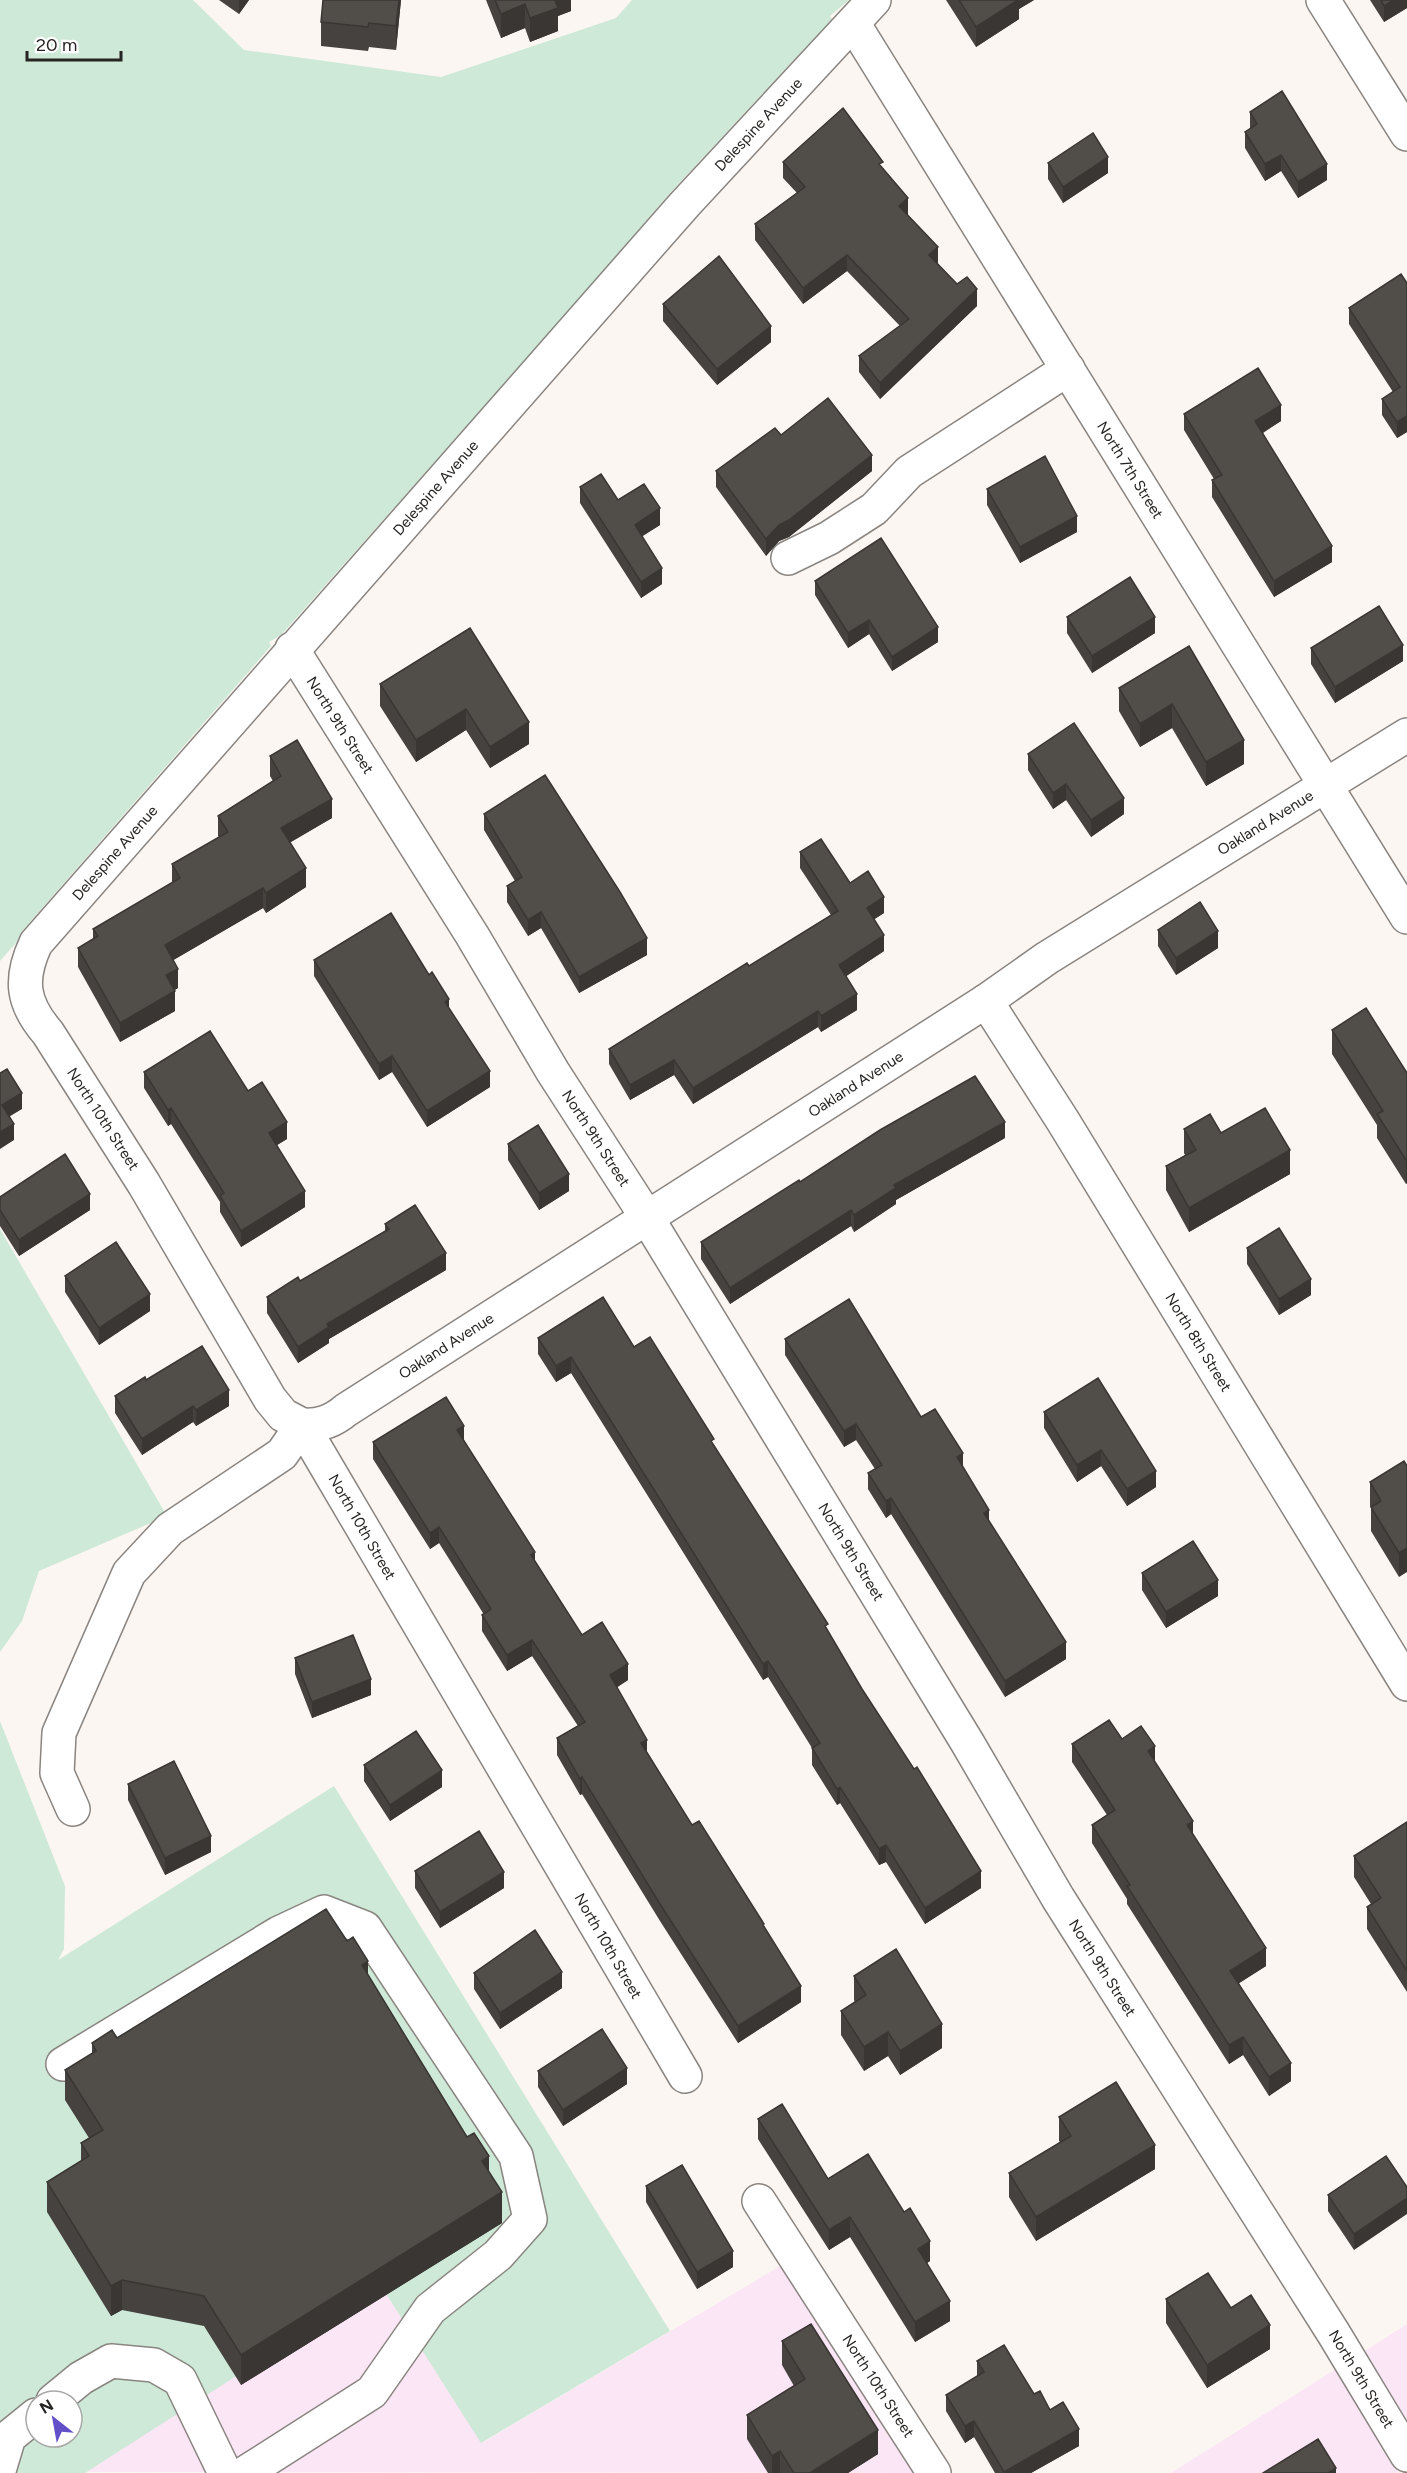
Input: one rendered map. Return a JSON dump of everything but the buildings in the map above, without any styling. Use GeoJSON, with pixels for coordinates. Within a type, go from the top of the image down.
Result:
{"type":"FeatureCollection","features":[{"type":"Feature","properties":{"kind":"street"},"geometry":{"type":"LineString","coordinates":[[1323,0],[1407,134]]}},
{"type":"Feature","properties":{"kind":"street","name":"North 7th Street"},"geometry":{"type":"LineString","coordinates":[[864,11],[1068,369],[1407,917]]}},
{"type":"Feature","properties":{"kind":"street","name":"Delespine Avenue"},"geometry":{"type":"LineString","coordinates":[[25,990],[27,961],[36,943],[684,205],[864,11]]}},
{"type":"Feature","properties":{"kind":"street"},"geometry":{"type":"LineString","coordinates":[[788,558],[829,538],[874,509],[909,472],[1068,369]]}},
{"type":"Feature","properties":{"kind":"street","name":"North 9th Street"},"geometry":{"type":"LineString","coordinates":[[292,650],[472,935],[553,1072],[646,1216],[967,1742],[1058,1898],[1334,2334],[1407,2455]]}},
{"type":"Feature","properties":{"kind":"street","name":"Oakland Avenue"},"geometry":{"type":"LineString","coordinates":[[302,1425],[315,1425],[335,1419],[646,1216],[986,1001],[1047,958],[1407,735]]}},
{"type":"Feature","properties":{"kind":"street","name":"North 10th Street"},"geometry":{"type":"LineString","coordinates":[[25,990],[35,1018],[48,1033],[144,1184],[270,1399],[283,1415],[302,1425],[685,2076]]}},
{"type":"Feature","properties":{"kind":"street","name":"North 8th Street"},"geometry":{"type":"LineString","coordinates":[[986,1001],[1064,1121],[1407,1684]]}},
{"type":"Feature","properties":{"kind":"street"},"geometry":{"type":"LineString","coordinates":[[73,1809],[57,1773],[59,1733],[129,1573],[170,1529],[282,1454],[302,1425]]}},
{"type":"Feature","properties":{"kind":"street"},"geometry":{"type":"LineString","coordinates":[[63,2064],[279,1933],[324,1912],[365,1928],[516,2156],[530,2219],[498,2255],[430,2308],[372,2392],[245,2473]]}},
{"type":"Feature","properties":{"kind":"street","name":"North 10th Street"},"geometry":{"type":"LineString","coordinates":[[759,2201],[934,2473]]}},
{"type":"Feature","properties":{"kind":"street"},"geometry":{"type":"LineString","coordinates":[[68,2389],[81,2378],[111,2361],[154,2365],[180,2380],[225,2473]]}},
{"type":"Feature","properties":{"kind":"street"},"geometry":{"type":"LineString","coordinates":[[0,2467],[9,2437],[24,2425]]}},
{"type":"Feature","properties":{"kind":"shaded area"},"geometry":{"type":"Polygon","coordinates":[[[782,2265],[915,2473],[84,2472],[380,2283],[482,2443],[782,2265]]]}},
{"type":"Feature","properties":{"kind":"shaded area"},"geometry":{"type":"Polygon","coordinates":[[[1407,2324],[1407,2424],[1363,2352],[1407,2324]]]}},
{"type":"Feature","properties":{"kind":"shaded area"},"geometry":{"type":"Polygon","coordinates":[[[1336,2369],[1399,2473],[1171,2473],[1336,2369]]]}},
{"type":"Feature","properties":{"kind":"green space"},"geometry":{"type":"Polygon","coordinates":[[[0,0],[193,0],[244,50],[441,77],[616,18],[632,0],[849,0],[830,16],[832,19],[671,192],[544,339],[281,635],[269,642],[271,646],[23,930],[16,943],[0,961],[0,0]]]}},
{"type":"Feature","properties":{"kind":"green space"},"geometry":{"type":"Polygon","coordinates":[[[0,1229],[167,1516],[39,1571],[22,1621],[0,1652],[0,1229]]]}},
{"type":"Feature","properties":{"kind":"green space"},"geometry":{"type":"Polygon","coordinates":[[[0,1721],[65,1886],[64,1949],[58,1960],[334,1786],[670,2331],[481,2443],[380,2284],[85,2473],[0,2473],[0,1721]]]}}]}
